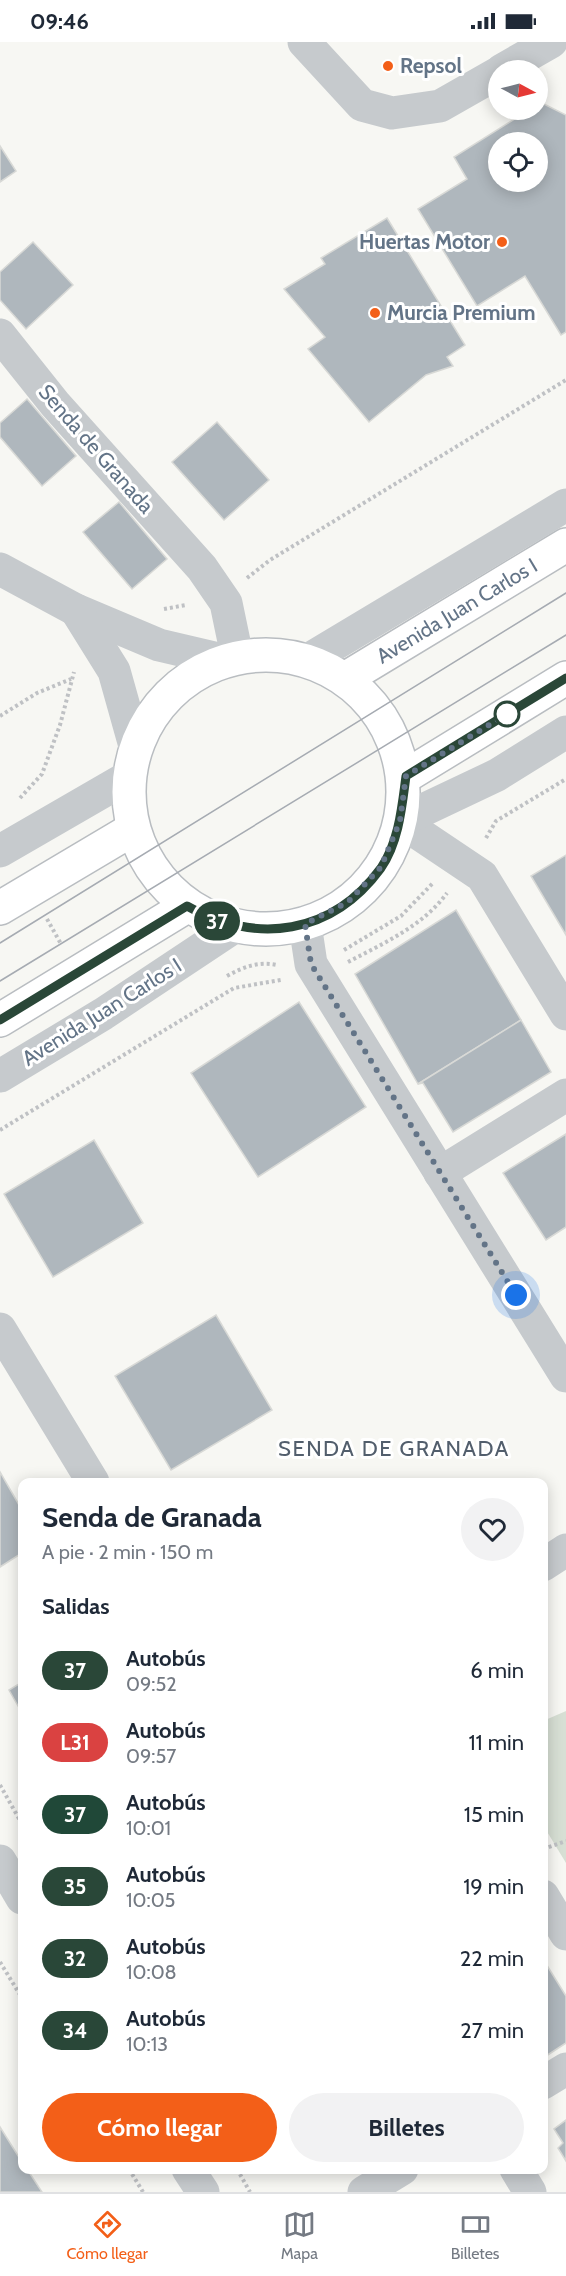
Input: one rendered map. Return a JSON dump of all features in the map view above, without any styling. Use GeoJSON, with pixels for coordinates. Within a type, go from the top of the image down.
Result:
{"type":"FeatureCollection","features":[{"type":"Feature","properties":{"kind":"main road","name":"Avenida Juan Carlos I"},"geometry":{"type":"LineString","coordinates":[[348,677],[566,545]]}},
{"type":"Feature","properties":{"kind":"main road"},"geometry":{"type":"LineString","coordinates":[[272,654],[308,660],[348,677],[378,711],[393,739],[406,776],[400,821],[381,867],[348,902],[305,924],[269,930],[234,927],[209,918],[187,906],[161,883],[143,855],[133,829],[128,803],[132,761],[169,693],[230,658],[272,654]]}},
{"type":"Feature","properties":{"kind":"main road"},"geometry":{"type":"LineString","coordinates":[[406,776],[566,678]]}},
{"type":"Feature","properties":{"kind":"main road"},"geometry":{"type":"LineString","coordinates":[[0,908],[133,829]]}},
{"type":"Feature","properties":{"kind":"main road"},"geometry":{"type":"LineString","coordinates":[[0,1020],[187,906]]}},
{"type":"Feature","properties":{"kind":"street"},"geometry":{"type":"LineString","coordinates":[[304,42],[362,105],[392,113],[440,106],[488,79]]}},
{"type":"Feature","properties":{"kind":"street"},"geometry":{"type":"LineString","coordinates":[[520,60],[550,42]]}},
{"type":"Feature","properties":{"kind":"street","name":"Senda de Granada"},"geometry":{"type":"LineString","coordinates":[[0,335],[55,404],[202,568],[226,603],[230,658]]}},
{"type":"Feature","properties":{"kind":"street"},"geometry":{"type":"LineString","coordinates":[[308,660],[566,505]]}},
{"type":"Feature","properties":{"kind":"street"},"geometry":{"type":"LineString","coordinates":[[0,569],[76,610],[104,633],[230,658]]}},
{"type":"Feature","properties":{"kind":"street"},"geometry":{"type":"LineString","coordinates":[[0,851],[132,761],[104,633]]}},
{"type":"Feature","properties":{"kind":"street"},"geometry":{"type":"LineString","coordinates":[[400,821],[497,776],[566,732]]}},
{"type":"Feature","properties":{"kind":"street"},"geometry":{"type":"LineString","coordinates":[[400,821],[482,876],[566,1014]]}},
{"type":"Feature","properties":{"kind":"street"},"geometry":{"type":"LineString","coordinates":[[305,924],[311,964],[566,1376]]}},
{"type":"Feature","properties":{"kind":"street","name":"Avenida Juan Carlos I"},"geometry":{"type":"LineString","coordinates":[[0,1076],[103,1014],[234,927]]}},
{"type":"Feature","properties":{"kind":"street"},"geometry":{"type":"LineString","coordinates":[[440,1173],[566,1095]]}},
{"type":"Feature","properties":{"kind":"street"},"geometry":{"type":"LineString","coordinates":[[0,1329],[91,1478]]}},
{"type":"Feature","properties":{"kind":"street"},"geometry":{"type":"LineString","coordinates":[[548,1562],[566,1550]]}},
{"type":"Feature","properties":{"kind":"street"},"geometry":{"type":"LineString","coordinates":[[0,1862],[18,1891]]}},
{"type":"Feature","properties":{"kind":"street"},"geometry":{"type":"LineString","coordinates":[[0,1911],[18,1900]]}},
{"type":"Feature","properties":{"kind":"street"},"geometry":{"type":"LineString","coordinates":[[548,1904],[566,1934]]}},
{"type":"Feature","properties":{"kind":"street"},"geometry":{"type":"LineString","coordinates":[[548,2080],[566,2069]]}},
{"type":"Feature","properties":{"kind":"street"},"geometry":{"type":"LineString","coordinates":[[192,2174],[203,2192]]}},
{"type":"Feature","properties":{"kind":"street"},"geometry":{"type":"LineString","coordinates":[[364,2192],[394,2174]]}},
{"type":"Feature","properties":{"kind":"street"},"geometry":{"type":"LineString","coordinates":[[519,2174],[530,2192]]}},
{"type":"Feature","properties":{"kind":"path"},"geometry":{"type":"LineString","coordinates":[[18,800],[42,774],[60,725],[77,663],[104,633],[133,610],[192,604],[234,588],[270,560],[566,380]]}},
{"type":"Feature","properties":{"kind":"path"},"geometry":{"type":"LineString","coordinates":[[0,716],[38,693],[72,679]]}},
{"type":"Feature","properties":{"kind":"path"},"geometry":{"type":"LineString","coordinates":[[0,1785],[18,1817]]}},
{"type":"Feature","properties":{"kind":"path"},"geometry":{"type":"LineString","coordinates":[[548,1847],[566,1840]]}},
{"type":"Feature","properties":{"kind":"path"},"geometry":{"type":"LineString","coordinates":[[0,1962],[18,1991]]}},
{"type":"Feature","properties":{"kind":"path"},"geometry":{"type":"LineString","coordinates":[[132,2174],[143,2192]]}},
{"type":"Feature","properties":{"kind":"path"},"geometry":{"type":"LineString","coordinates":[[240,2174],[250,2192]]}},
{"type":"Feature","properties":{"kind":"shaded area"},"geometry":{"type":"Polygon","coordinates":[[[566,1711],[566,1863],[548,1833],[548,1719],[566,1711]]]}},
{"type":"Feature","properties":{"kind":"building","name":"Huertas Motor"},"geometry":{"type":"Polygon","coordinates":[[[548,106],[566,115],[566,332],[561,335],[525,276],[477,306],[418,209],[467,179],[454,157],[488,136],[488,192],[548,192],[548,132],[494,132],[513,120],[548,120],[548,106]]]}},
{"type":"Feature","properties":{"kind":"building"},"geometry":{"type":"Polygon","coordinates":[[[0,146],[16,171],[0,182],[0,146]]]}},
{"type":"Feature","properties":{"kind":"building","name":"Murcia Premium"},"geometry":{"type":"Polygon","coordinates":[[[387,218],[465,345],[447,357],[453,366],[426,375],[369,422],[308,349],[325,337],[284,289],[325,264],[321,258],[387,218]]]}},
{"type":"Feature","properties":{"kind":"building"},"geometry":{"type":"Polygon","coordinates":[[[33,242],[73,285],[26,329],[0,300],[0,272],[33,242]]]}},
{"type":"Feature","properties":{"kind":"building"},"geometry":{"type":"Polygon","coordinates":[[[27,399],[76,456],[42,486],[0,437],[0,423],[27,399]]]}},
{"type":"Feature","properties":{"kind":"building"},"geometry":{"type":"Polygon","coordinates":[[[217,422],[269,480],[224,520],[172,462],[217,422]]]}},
{"type":"Feature","properties":{"kind":"building"},"geometry":{"type":"Polygon","coordinates":[[[119,502],[167,559],[132,589],[83,532],[119,502]]]}},
{"type":"Feature","properties":{"kind":"building"},"geometry":{"type":"Polygon","coordinates":[[[566,855],[566,935],[531,876],[566,855]]]}},
{"type":"Feature","properties":{"kind":"building"},"geometry":{"type":"Polygon","coordinates":[[[456,910],[521,1020],[418,1084],[355,974],[456,910]]]}},
{"type":"Feature","properties":{"kind":"building"},"geometry":{"type":"Polygon","coordinates":[[[299,1002],[366,1107],[258,1177],[191,1073],[299,1002]]]}},
{"type":"Feature","properties":{"kind":"building"},"geometry":{"type":"Polygon","coordinates":[[[521,1020],[551,1072],[453,1132],[423,1083],[418,1084],[521,1020]]]}},
{"type":"Feature","properties":{"kind":"building"},"geometry":{"type":"Polygon","coordinates":[[[566,1134],[566,1227],[546,1240],[503,1173],[566,1134]]]}},
{"type":"Feature","properties":{"kind":"building"},"geometry":{"type":"Polygon","coordinates":[[[94,1140],[143,1223],[53,1277],[4,1194],[94,1140]]]}},
{"type":"Feature","properties":{"kind":"building"},"geometry":{"type":"Polygon","coordinates":[[[216,1315],[272,1410],[171,1470],[115,1376],[216,1315]]]}},
{"type":"Feature","properties":{"kind":"building"},"geometry":{"type":"Polygon","coordinates":[[[0,1472],[18,1503],[18,1556],[0,1567],[0,1472]]]}},
{"type":"Feature","properties":{"kind":"building"},"geometry":{"type":"Polygon","coordinates":[[[18,1684],[18,1706],[9,1690],[18,1684]]]}},
{"type":"Feature","properties":{"kind":"building"},"geometry":{"type":"Polygon","coordinates":[[[548,1967],[566,1996],[566,2043],[548,2055],[548,1967]]]}},
{"type":"Feature","properties":{"kind":"building"},"geometry":{"type":"Polygon","coordinates":[[[566,2120],[566,2161],[558,2148],[563,2143],[554,2129],[566,2120]]]}},
{"type":"Feature","properties":{"kind":"building"},"geometry":{"type":"Polygon","coordinates":[[[0,2127],[18,2156],[18,2174],[30,2174],[42,2192],[0,2192],[0,2127]]]}},
{"type":"Feature","properties":{"kind":"tram line"},"geometry":{"type":"LineString","coordinates":[[0,943],[566,593]]}},
{"type":"Feature","properties":{"kind":"tram line"},"geometry":{"type":"LineString","coordinates":[[0,981],[566,635]]}},
{"type":"Feature","properties":{"kind":"bus line","name":"37"},"geometry":{"type":"LineString","coordinates":[[0,1020],[187,906],[209,918],[234,927],[269,930],[305,924],[348,902],[381,867],[400,821],[406,776],[566,678]]}},
{"type":"Feature","properties":{"kind":"place","name":"Repsol"},"geometry":{"type":"Point","coordinates":[388,66]}},
{"type":"Feature","properties":{"kind":"place","name":"Huertas Motor"},"geometry":{"type":"Point","coordinates":[502,242]}},
{"type":"Feature","properties":{"kind":"place","name":"Murcia Premium"},"geometry":{"type":"Point","coordinates":[375,313]}},
{"type":"Feature","properties":{"kind":"district","name":"SENDA DE GRANADA"},"geometry":{"type":"Point","coordinates":[394,1448]}},
{"type":"Feature","properties":{"kind":"route"},"geometry":{"type":"LineString","coordinates":[[507,714],[406,776],[400,821],[381,867],[348,902],[305,924],[311,964],[516,1295]]}}]}
